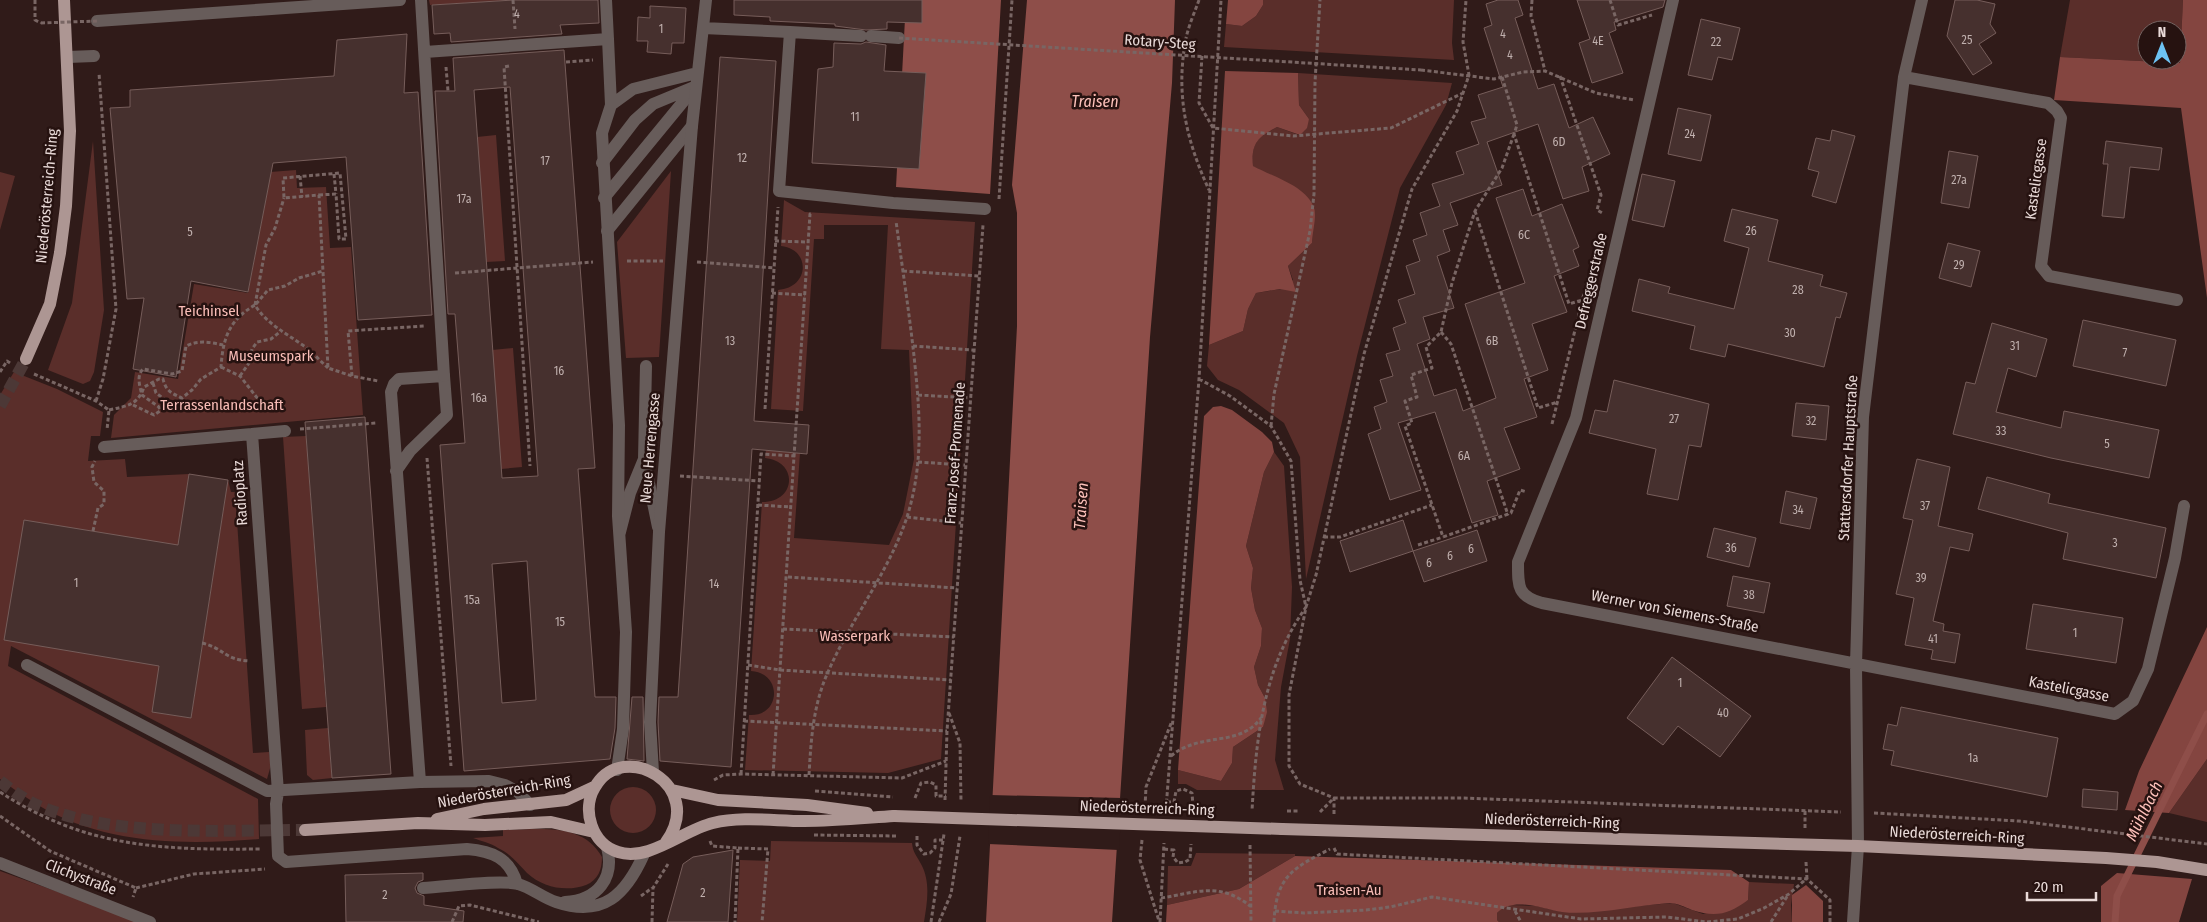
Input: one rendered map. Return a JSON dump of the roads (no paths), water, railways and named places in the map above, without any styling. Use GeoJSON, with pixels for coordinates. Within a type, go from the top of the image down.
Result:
{"type":"FeatureCollection","features":[{"type":"Feature","properties":{"kind":"main road","name":"Niederösterreich-Ring"},"geometry":{"type":"LineString","coordinates":[[21,362],[50,304],[60,253],[69,158],[68,57],[64,0]]}},
{"type":"Feature","properties":{"kind":"main road"},"geometry":{"type":"LineString","coordinates":[[617,770],[639,768],[653,772],[672,790],[676,800],[676,822],[666,842]]}},
{"type":"Feature","properties":{"kind":"main road","name":"Niederösterreich-Ring"},"geometry":{"type":"LineString","coordinates":[[305,830],[418,823],[485,825],[551,822],[594,832],[589,810],[594,788],[600,780],[617,770]]}},
{"type":"Feature","properties":{"kind":"main road","name":"Niederösterreich-Ring"},"geometry":{"type":"LineString","coordinates":[[418,823],[484,809],[566,800],[594,788]]}},
{"type":"Feature","properties":{"kind":"main road","name":"Niederösterreich-Ring"},"geometry":{"type":"LineString","coordinates":[[672,790],[718,800],[808,804],[894,816]]}},
{"type":"Feature","properties":{"kind":"main road","name":"Niederösterreich-Ring"},"geometry":{"type":"LineString","coordinates":[[644,854],[666,842],[713,823],[728,820],[822,821],[894,816],[1858,846],[2106,858],[2157,862],[2207,870]]}},
{"type":"Feature","properties":{"kind":"main road"},"geometry":{"type":"LineString","coordinates":[[594,832],[607,847],[618,852],[644,854]]}},
{"type":"Feature","properties":{"kind":"street"},"geometry":{"type":"LineString","coordinates":[[97,22],[400,0]]}},
{"type":"Feature","properties":{"kind":"street"},"geometry":{"type":"LineString","coordinates":[[396,471],[425,435],[447,415],[421,0]]}},
{"type":"Feature","properties":{"kind":"street"},"geometry":{"type":"LineString","coordinates":[[606,0],[611,105]]}},
{"type":"Feature","properties":{"kind":"street","name":"Neue Herrengasse"},"geometry":{"type":"LineString","coordinates":[[653,772],[650,751],[650,722],[659,532],[691,162],[692,126],[706,0]]}},
{"type":"Feature","properties":{"kind":"street","name":"Defreggerstraße"},"geometry":{"type":"LineString","coordinates":[[1518,562],[1576,418],[1673,0]]}},
{"type":"Feature","properties":{"kind":"street","name":"Stattersdorfer Hauptstraße"},"geometry":{"type":"LineString","coordinates":[[1853,922],[1858,846],[1856,665],[1863,416],[1904,77],[1922,0]]}},
{"type":"Feature","properties":{"kind":"street"},"geometry":{"type":"LineString","coordinates":[[702,28],[899,38]]}},
{"type":"Feature","properties":{"kind":"street"},"geometry":{"type":"LineString","coordinates":[[790,32],[779,191],[893,203],[984,209]]}},
{"type":"Feature","properties":{"kind":"street"},"geometry":{"type":"LineString","coordinates":[[425,52],[608,39]]}},
{"type":"Feature","properties":{"kind":"street"},"geometry":{"type":"LineString","coordinates":[[68,57],[96,61]]}},
{"type":"Feature","properties":{"kind":"street","name":"Kastelicgasse"},"geometry":{"type":"LineString","coordinates":[[1904,77],[2048,103],[2053,107],[2060,118],[2041,266],[2042,271],[2049,276],[2177,300]]}},
{"type":"Feature","properties":{"kind":"street"},"geometry":{"type":"LineString","coordinates":[[611,105],[633,89],[697,80]]}},
{"type":"Feature","properties":{"kind":"street"},"geometry":{"type":"LineString","coordinates":[[602,163],[635,120],[653,104],[697,80]]}},
{"type":"Feature","properties":{"kind":"street"},"geometry":{"type":"LineString","coordinates":[[604,198],[697,80]]}},
{"type":"Feature","properties":{"kind":"street","name":"Neue Herrengasse"},"geometry":{"type":"LineString","coordinates":[[611,105],[602,133],[602,163],[619,425],[619,537],[626,632],[626,678],[621,754],[617,770]]}},
{"type":"Feature","properties":{"kind":"street"},"geometry":{"type":"LineString","coordinates":[[607,231],[692,126]]}},
{"type":"Feature","properties":{"kind":"street"},"geometry":{"type":"LineString","coordinates":[[646,366],[644,459],[659,532]]}},
{"type":"Feature","properties":{"kind":"street"},"geometry":{"type":"LineString","coordinates":[[420,782],[391,392],[399,378],[444,376]]}},
{"type":"Feature","properties":{"kind":"street"},"geometry":{"type":"LineString","coordinates":[[104,447],[285,431]]}},
{"type":"Feature","properties":{"kind":"street","name":"Radioplatz"},"geometry":{"type":"LineString","coordinates":[[252,434],[278,792],[276,804],[278,856],[286,862],[467,849],[484,850],[499,856],[507,863],[514,873],[517,884]]}},
{"type":"Feature","properties":{"kind":"street"},"geometry":{"type":"LineString","coordinates":[[619,537],[630,493],[644,459]]}},
{"type":"Feature","properties":{"kind":"street","name":"Kastelicgasse"},"geometry":{"type":"LineString","coordinates":[[1856,665],[2115,714],[2133,701],[2148,669],[2175,558],[2184,506]]}},
{"type":"Feature","properties":{"kind":"street","name":"Werner von Siemens-Straße"},"geometry":{"type":"LineString","coordinates":[[1518,562],[1520,587],[1528,599],[1778,647],[1856,665]]}},
{"type":"Feature","properties":{"kind":"street"},"geometry":{"type":"LineString","coordinates":[[27,665],[267,791],[278,792],[420,782],[489,781],[505,785],[518,792],[530,805]]}},
{"type":"Feature","properties":{"kind":"street"},"geometry":{"type":"LineString","coordinates":[[555,902],[581,898],[599,889],[605,882],[610,868],[607,847]]}},
{"type":"Feature","properties":{"kind":"street"},"geometry":{"type":"LineString","coordinates":[[423,888],[517,884],[555,902],[584,908],[598,906],[610,901],[627,886],[644,854]]}},
{"type":"Feature","properties":{"kind":"street","name":"Clichystraße"},"geometry":{"type":"LineString","coordinates":[[0,863],[150,922]]}},
{"type":"Feature","properties":{"kind":"water"},"geometry":{"type":"Polygon","coordinates":[[[906,0],[1001,0],[990,194],[896,187],[906,0]]]}},
{"type":"Feature","properties":{"kind":"water","name":"Traisen"},"geometry":{"type":"Polygon","coordinates":[[[1027,0],[1175,0],[1172,83],[1150,337],[1112,922],[986,922],[1017,326],[1017,213],[1012,185],[1027,0]]]}},
{"type":"Feature","properties":{"kind":"waterway","name":"Mühlbach"},"geometry":{"type":"LineString","coordinates":[[2115,922],[2117,896],[2207,714]]}},
{"type":"Feature","properties":{"kind":"tunnel"},"geometry":{"type":"LineString","coordinates":[[0,406],[26,359]]}},
{"type":"Feature","properties":{"kind":"tunnel"},"geometry":{"type":"LineString","coordinates":[[0,781],[18,795],[39,806],[69,816],[101,823],[135,828],[170,830],[305,830]]}},
{"type":"Feature","properties":{"kind":"park label","name":"Teichinsel"},"geometry":{"type":"Point","coordinates":[209,311]}},
{"type":"Feature","properties":{"kind":"park label","name":"Museumspark"},"geometry":{"type":"Point","coordinates":[271,356]}},
{"type":"Feature","properties":{"kind":"park label","name":"Terrassenlandschaft"},"geometry":{"type":"Point","coordinates":[222,405]}},
{"type":"Feature","properties":{"kind":"park label","name":"Wasserpark"},"geometry":{"type":"Point","coordinates":[855,636]}},
{"type":"Feature","properties":{"kind":"park label","name":"Traisen-Au"},"geometry":{"type":"Point","coordinates":[1349,890]}}]}
